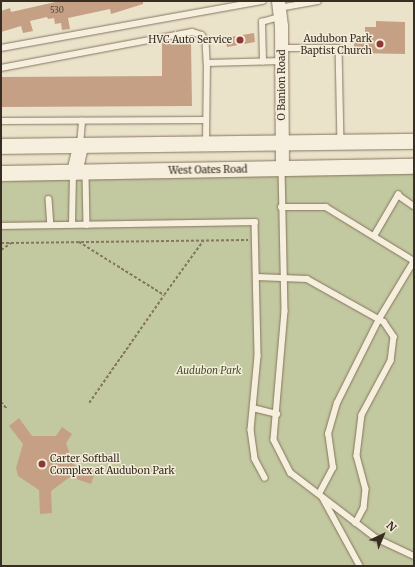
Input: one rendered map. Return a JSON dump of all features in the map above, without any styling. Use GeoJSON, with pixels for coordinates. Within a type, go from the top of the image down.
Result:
{"type":"FeatureCollection","features":[{"type":"Feature","properties":{"kind":"main road"},"geometry":{"type":"LineString","coordinates":[[1,146],[414,141]]}},
{"type":"Feature","properties":{"kind":"main road"},"geometry":{"type":"LineString","coordinates":[[74,172],[80,145]]}},
{"type":"Feature","properties":{"kind":"main road","name":"West Oates Road"},"geometry":{"type":"LineString","coordinates":[[1,173],[414,166]]}},
{"type":"Feature","properties":{"kind":"street","name":"O Banion Road"},"geometry":{"type":"LineString","coordinates":[[279,9],[282,55],[282,169]]}},
{"type":"Feature","properties":{"kind":"lane"},"geometry":{"type":"LineString","coordinates":[[1,48],[263,1]]}},
{"type":"Feature","properties":{"kind":"lane"},"geometry":{"type":"LineString","coordinates":[[263,62],[262,22],[279,9],[317,1]]}},
{"type":"Feature","properties":{"kind":"lane"},"geometry":{"type":"LineString","coordinates":[[1,68],[192,32],[200,33],[204,39],[207,62],[206,143]]}},
{"type":"Feature","properties":{"kind":"lane"},"geometry":{"type":"LineString","coordinates":[[207,62],[263,62],[282,55],[339,48],[341,142]]}},
{"type":"Feature","properties":{"kind":"lane"},"geometry":{"type":"LineString","coordinates":[[1,121],[206,120]]}},
{"type":"Feature","properties":{"kind":"lane"},"geometry":{"type":"LineString","coordinates":[[80,145],[82,121]]}},
{"type":"Feature","properties":{"kind":"lane"},"geometry":{"type":"LineString","coordinates":[[282,169],[281,207],[285,311],[274,440],[291,473],[376,538],[414,556]]}},
{"type":"Feature","properties":{"kind":"lane"},"geometry":{"type":"LineString","coordinates":[[72,225],[71,176],[74,172],[86,175],[87,225]]}},
{"type":"Feature","properties":{"kind":"lane"},"geometry":{"type":"LineString","coordinates":[[374,236],[398,196],[414,206]]}},
{"type":"Feature","properties":{"kind":"lane"},"geometry":{"type":"LineString","coordinates":[[49,199],[52,225]]}},
{"type":"Feature","properties":{"kind":"lane"},"geometry":{"type":"LineString","coordinates":[[281,207],[326,207],[414,261],[379,319],[337,403],[328,434],[333,468],[320,495]]}},
{"type":"Feature","properties":{"kind":"lane"},"geometry":{"type":"LineString","coordinates":[[1,226],[255,222],[258,356],[253,408],[252,442],[255,459],[265,478]]}},
{"type":"Feature","properties":{"kind":"lane"},"geometry":{"type":"LineString","coordinates":[[256,277],[307,279],[384,322],[394,337],[391,360],[362,415],[357,456],[366,489],[364,508],[356,523]]}},
{"type":"Feature","properties":{"kind":"lane"},"geometry":{"type":"LineString","coordinates":[[253,408],[277,414]]}},
{"type":"Feature","properties":{"kind":"lane"},"geometry":{"type":"LineString","coordinates":[[320,495],[360,566]]}},
{"type":"Feature","properties":{"kind":"path"},"geometry":{"type":"LineString","coordinates":[[1,243],[248,240]]}},
{"type":"Feature","properties":{"kind":"path"},"geometry":{"type":"LineString","coordinates":[[89,403],[203,241]]}},
{"type":"Feature","properties":{"kind":"path"},"geometry":{"type":"LineString","coordinates":[[79,242],[164,295]]}},
{"type":"Feature","properties":{"kind":"path"},"geometry":{"type":"LineString","coordinates":[[1,250],[11,243]]}},
{"type":"Feature","properties":{"kind":"path"},"geometry":{"type":"LineString","coordinates":[[1,402],[7,410]]}},
{"type":"Feature","properties":{"kind":"green space","name":"Audubon Park"},"geometry":{"type":"Polygon","coordinates":[[[414,172],[414,566],[1,566],[1,182],[97,176],[414,172]]]}},
{"type":"Feature","properties":{"kind":"building"},"geometry":{"type":"Polygon","coordinates":[[[60,1],[143,1],[143,4],[111,14],[110,9],[68,18],[70,29],[62,30],[61,23],[55,24],[54,18],[48,19],[47,17],[30,21],[33,31],[23,33],[21,26],[1,32],[1,11],[10,8],[11,12],[60,1]]]}},
{"type":"Feature","properties":{"kind":"building","name":"Audubon Park Baptist Church"},"geometry":{"type":"Polygon","coordinates":[[[376,21],[405,22],[405,54],[354,53],[354,35],[365,35],[365,27],[376,27],[376,21]]]}},
{"type":"Feature","properties":{"kind":"building","name":"HVC Auto Service"},"geometry":{"type":"Polygon","coordinates":[[[254,33],[255,42],[227,47],[225,38],[254,33]]]}},
{"type":"Feature","properties":{"kind":"building"},"geometry":{"type":"Polygon","coordinates":[[[162,43],[191,43],[192,106],[1,107],[1,77],[162,76],[162,43]]]}},
{"type":"Feature","properties":{"kind":"building"},"geometry":{"type":"Polygon","coordinates":[[[19,418],[32,436],[56,436],[62,427],[72,434],[66,443],[74,465],[95,472],[91,484],[70,477],[51,491],[52,513],[40,514],[39,490],[18,476],[16,468],[23,444],[9,426],[19,418]]]}},
{"type":"Feature","properties":{"kind":"place","name":"HVC Auto Service"},"geometry":{"type":"Point","coordinates":[240,40]}},
{"type":"Feature","properties":{"kind":"place","name":"Audubon Park Baptist Church"},"geometry":{"type":"Point","coordinates":[380,44]}},
{"type":"Feature","properties":{"kind":"place","name":"Carter Softball Complex at Audubon Park"},"geometry":{"type":"Point","coordinates":[42,464]}}]}
